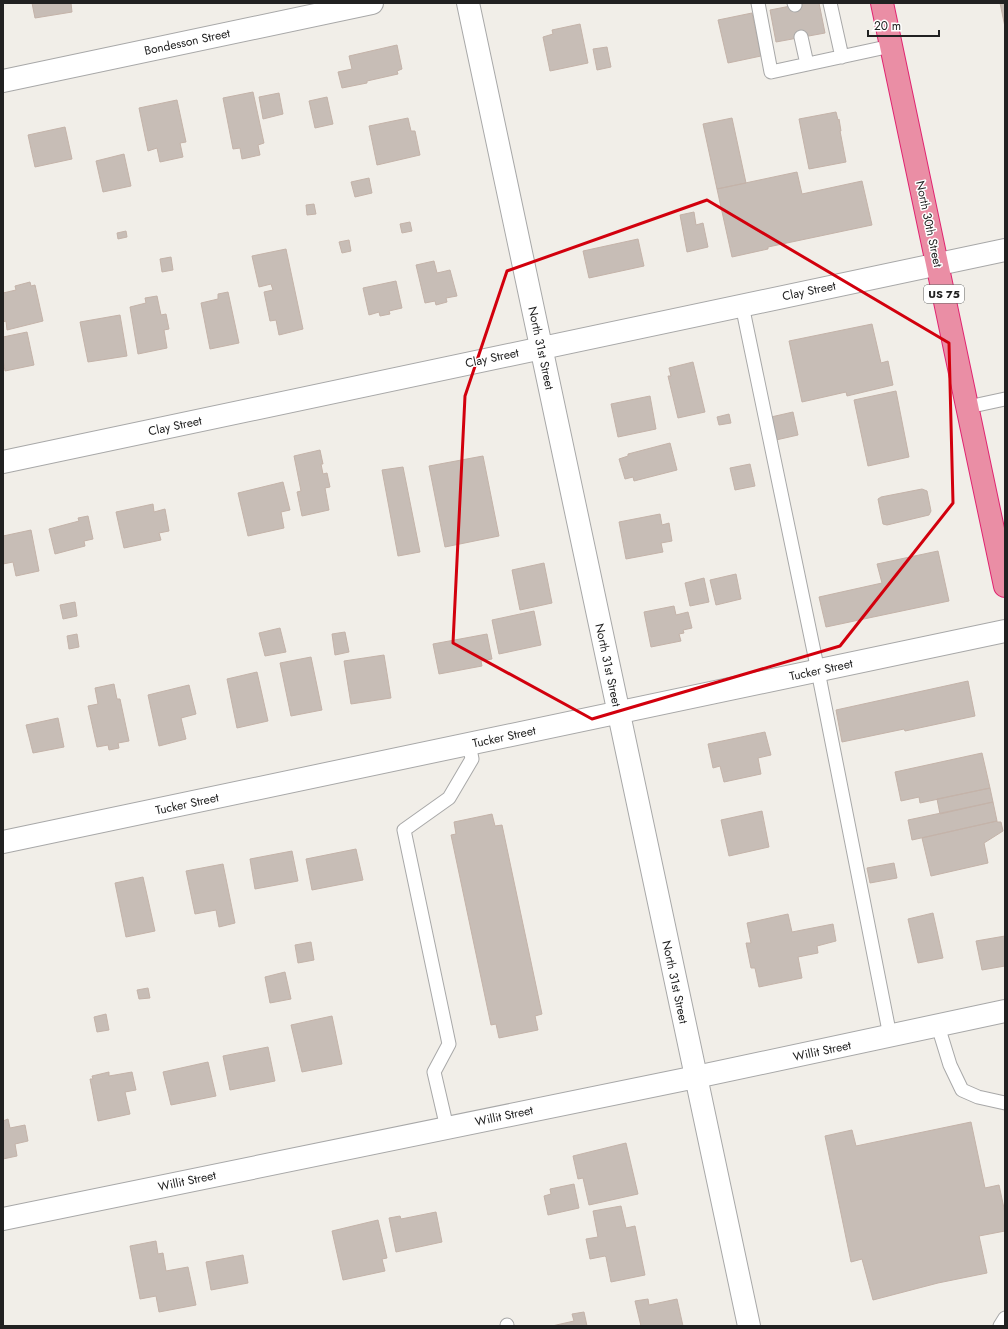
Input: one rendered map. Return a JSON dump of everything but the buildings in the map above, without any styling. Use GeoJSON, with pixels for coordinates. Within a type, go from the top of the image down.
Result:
{"type":"FeatureCollection","features":[{"type":"Feature","properties":{"kind":"highway","name":"North 30th Street"},"geometry":{"type":"LineString","coordinates":[[882,3],[1005,586]]}},
{"type":"Feature","properties":{"kind":"street","name":"Bondesson Street"},"geometry":{"type":"LineString","coordinates":[[3,81],[372,3]]}},
{"type":"Feature","properties":{"kind":"street","name":"North 31st Street"},"geometry":{"type":"LineString","coordinates":[[468,3],[749,1326]]}},
{"type":"Feature","properties":{"kind":"street","name":"Clay Street"},"geometry":{"type":"LineString","coordinates":[[3,462],[1005,250]]}},
{"type":"Feature","properties":{"kind":"street","name":"Tucker Street"},"geometry":{"type":"LineString","coordinates":[[3,842],[1005,631]]}},
{"type":"Feature","properties":{"kind":"street","name":"Willit Street"},"geometry":{"type":"LineString","coordinates":[[3,1219],[696,1077],[1005,1011]]}},
{"type":"Feature","properties":{"kind":"lane"},"geometry":{"type":"LineString","coordinates":[[758,3],[771,72],[891,46]]}},
{"type":"Feature","properties":{"kind":"lane"},"geometry":{"type":"LineString","coordinates":[[830,3],[842,57]]}},
{"type":"Feature","properties":{"kind":"lane"},"geometry":{"type":"LineString","coordinates":[[801,37],[807,64]]}},
{"type":"Feature","properties":{"kind":"lane"},"geometry":{"type":"LineString","coordinates":[[742,305],[818,671],[890,1036]]}},
{"type":"Feature","properties":{"kind":"lane"},"geometry":{"type":"LineString","coordinates":[[968,407],[1005,399]]}},
{"type":"Feature","properties":{"kind":"lane"},"geometry":{"type":"LineString","coordinates":[[447,1128],[434,1072],[449,1044],[404,830],[449,798],[472,759],[469,744]]}},
{"type":"Feature","properties":{"kind":"lane"},"geometry":{"type":"LineString","coordinates":[[938,1026],[950,1065],[962,1090],[978,1097],[1005,1103]]}},
{"type":"Feature","properties":{"kind":"lane"},"geometry":{"type":"LineString","coordinates":[[1000,1326],[1005,1318]]}},
{"type":"Feature","properties":{"kind":"highlighted area"},"geometry":{"type":"Polygon","coordinates":[[[707,200],[949,343],[953,503],[840,646],[592,719],[453,643],[465,396],[507,271],[707,200]]]}}]}
